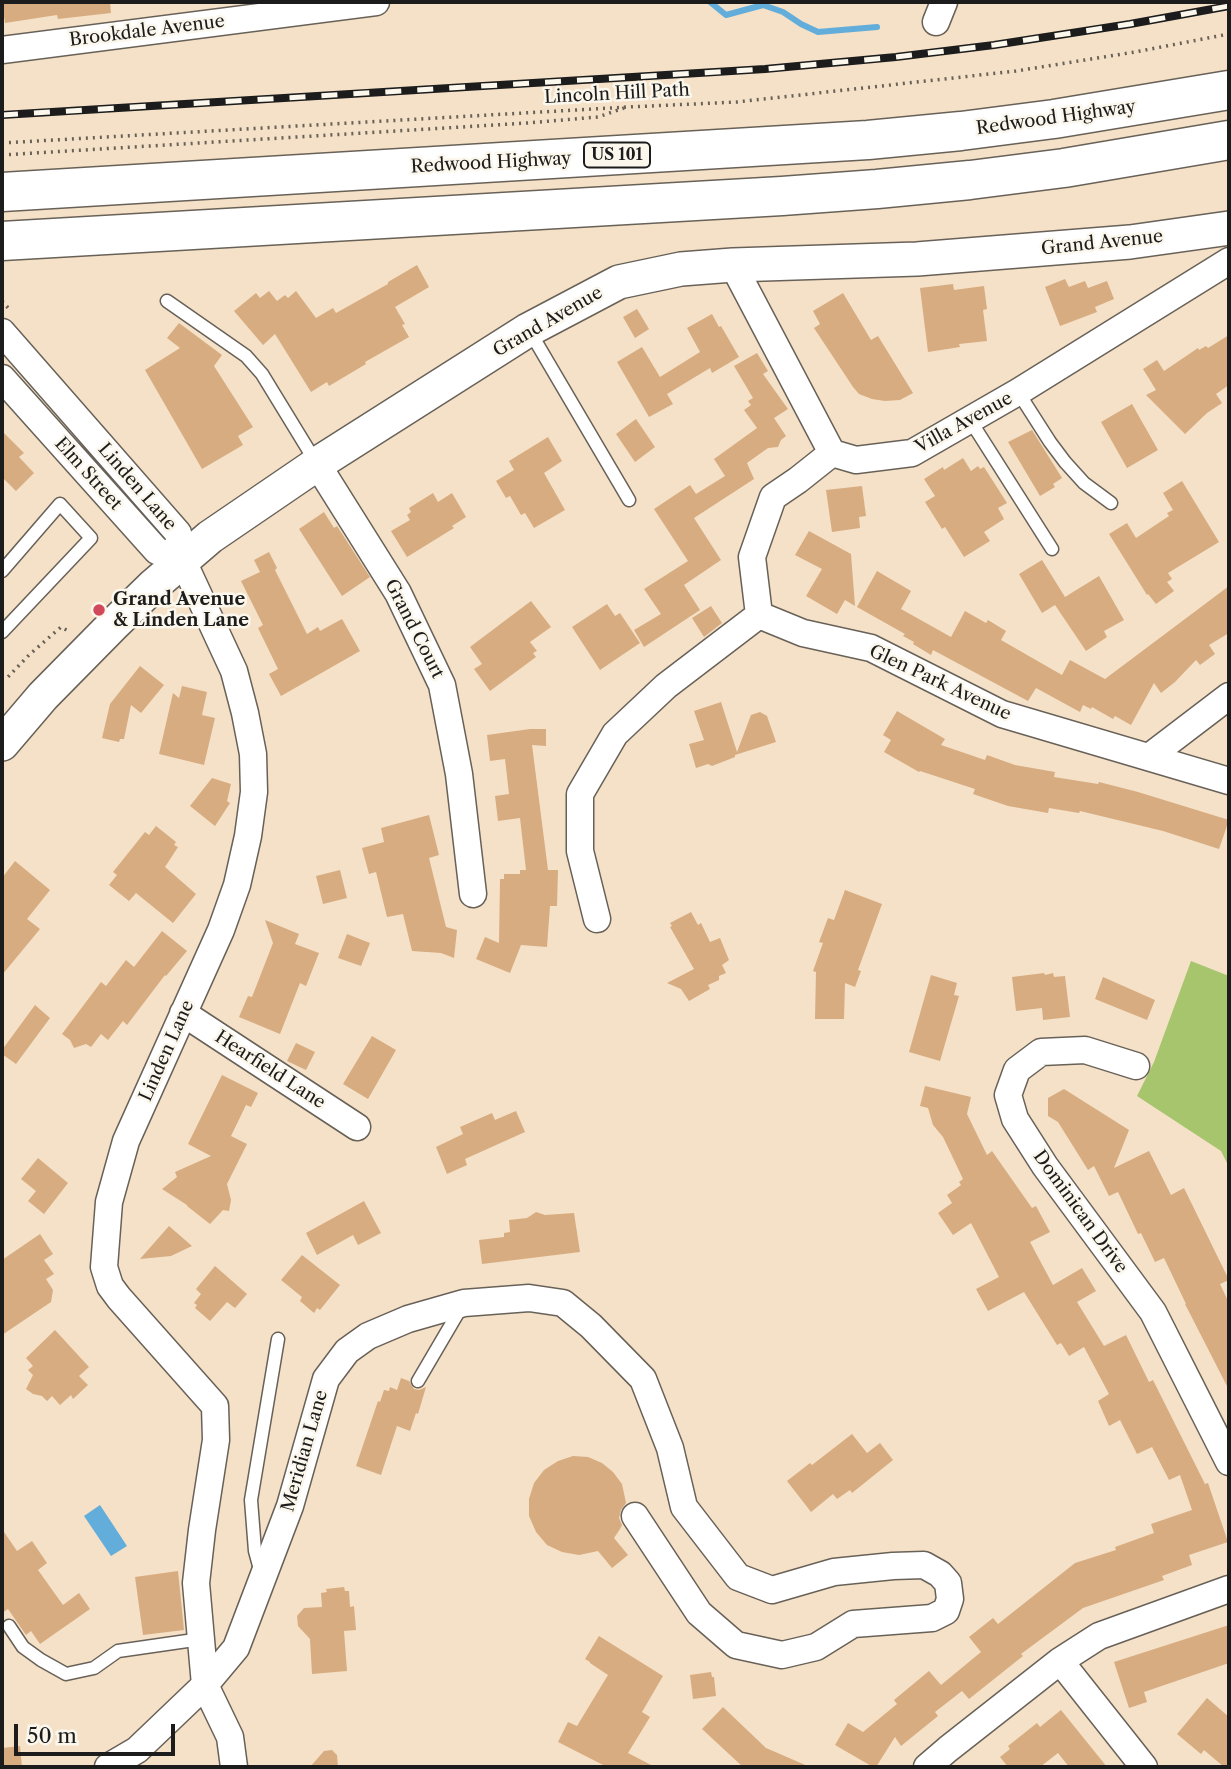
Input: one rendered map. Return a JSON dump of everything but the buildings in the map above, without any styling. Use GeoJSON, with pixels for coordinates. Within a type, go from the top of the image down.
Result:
{"type":"FeatureCollection","features":[{"type":"Feature","properties":{"kind":"highway","name":"Redwood Highway"},"geometry":{"type":"LineString","coordinates":[[2,192],[868,140],[1054,120],[1229,90]]}},
{"type":"Feature","properties":{"kind":"highway"},"geometry":{"type":"LineString","coordinates":[[2,242],[877,189],[1064,168],[1229,140]]}},
{"type":"Feature","properties":{"kind":"street","name":"Brookdale Avenue"},"geometry":{"type":"LineString","coordinates":[[2,50],[376,2]]}},
{"type":"Feature","properties":{"kind":"street","name":"Grand Avenue"},"geometry":{"type":"LineString","coordinates":[[8,732],[141,596],[182,559],[219,531],[317,464],[528,330],[619,282],[681,270],[733,265],[917,259],[1130,242],[1229,228]]}},
{"type":"Feature","properties":{"kind":"street","name":"Villa Avenue"},"geometry":{"type":"LineString","coordinates":[[832,453],[856,460],[912,453],[1018,392],[1229,261]]}},
{"type":"Feature","properties":{"kind":"street"},"geometry":{"type":"LineString","coordinates":[[597,919],[580,851],[580,794],[615,734],[666,686],[759,615],[752,557],[773,497],[832,453],[733,265]]}},
{"type":"Feature","properties":{"kind":"street","name":"Linden Lane"},"geometry":{"type":"LineString","coordinates":[[2,332],[178,533],[182,559],[234,671],[253,754],[254,792],[237,885],[222,930],[126,1141],[109,1202],[104,1267],[110,1286],[119,1298],[215,1406],[216,1440],[196,1583],[205,1685]]}},
{"type":"Feature","properties":{"kind":"street","name":"Elm Street"},"geometry":{"type":"LineString","coordinates":[[2,378],[157,551],[182,559]]}},
{"type":"Feature","properties":{"kind":"street","name":"Grand Court"},"geometry":{"type":"LineString","coordinates":[[317,464],[398,593],[442,685],[459,774],[473,894]]}},
{"type":"Feature","properties":{"kind":"street","name":"Glen Park Avenue"},"geometry":{"type":"LineString","coordinates":[[759,615],[803,632],[871,648],[1002,714],[1229,781]]}},
{"type":"Feature","properties":{"kind":"street"},"geometry":{"type":"LineString","coordinates":[[1149,757],[1229,696]]}},
{"type":"Feature","properties":{"kind":"street","name":"Hearfield Lane"},"geometry":{"type":"LineString","coordinates":[[183,1013],[357,1127]]}},
{"type":"Feature","properties":{"kind":"street","name":"Dominican Drive"},"geometry":{"type":"LineString","coordinates":[[1136,1066],[1085,1050],[1041,1052],[1017,1070],[1009,1095],[1015,1119],[1045,1166],[1153,1312],[1229,1462]]}},
{"type":"Feature","properties":{"kind":"street","name":"Meridian Lane"},"geometry":{"type":"LineString","coordinates":[[205,1685],[236,1648],[263,1580],[290,1506],[326,1380],[347,1351],[368,1336],[408,1319],[464,1303],[529,1298],[563,1303],[591,1326],[643,1378],[670,1447],[684,1507],[738,1577],[772,1590],[834,1572],[924,1565],[940,1574],[948,1583],[950,1599],[946,1611],[932,1618],[853,1625],[817,1647],[782,1655],[736,1645],[699,1613],[635,1516]]}},
{"type":"Feature","properties":{"kind":"street"},"geometry":{"type":"LineString","coordinates":[[927,1767],[1060,1661],[1099,1636],[1229,1589]]}},
{"type":"Feature","properties":{"kind":"street"},"geometry":{"type":"LineString","coordinates":[[1060,1661],[1144,1767]]}},
{"type":"Feature","properties":{"kind":"street"},"geometry":{"type":"LineString","coordinates":[[108,1767],[137,1750],[205,1685],[230,1737],[234,1767]]}},
{"type":"Feature","properties":{"kind":"lane"},"geometry":{"type":"LineString","coordinates":[[167,301],[246,356],[262,374],[317,464]]}},
{"type":"Feature","properties":{"kind":"lane"},"geometry":{"type":"LineString","coordinates":[[528,330],[629,500]]}},
{"type":"Feature","properties":{"kind":"lane"},"geometry":{"type":"LineString","coordinates":[[1018,392],[1065,462],[1084,483],[1111,503]]}},
{"type":"Feature","properties":{"kind":"lane"},"geometry":{"type":"LineString","coordinates":[[970,420],[1052,549]]}},
{"type":"Feature","properties":{"kind":"lane"},"geometry":{"type":"LineString","coordinates":[[2,571],[60,504],[91,538],[2,632]]}},
{"type":"Feature","properties":{"kind":"lane"},"geometry":{"type":"LineString","coordinates":[[418,1381],[464,1303]]}},
{"type":"Feature","properties":{"kind":"lane"},"geometry":{"type":"LineString","coordinates":[[263,1580],[255,1552],[251,1500],[278,1339]]}},
{"type":"Feature","properties":{"kind":"lane"},"geometry":{"type":"LineString","coordinates":[[9,1626],[23,1647],[66,1674],[94,1668],[118,1651],[201,1639]]}},
{"type":"Feature","properties":{"kind":"path","name":"Lincoln Hill Path"},"geometry":{"type":"LineString","coordinates":[[2,143],[737,102],[1016,71],[1229,34]]}},
{"type":"Feature","properties":{"kind":"path"},"geometry":{"type":"LineString","coordinates":[[2,155],[527,123],[598,117],[628,107]]}},
{"type":"Feature","properties":{"kind":"path"},"geometry":{"type":"LineString","coordinates":[[2,679],[6,679],[61,627],[68,631]]}},
{"type":"Feature","properties":{"kind":"green space"},"geometry":{"type":"Polygon","coordinates":[[[1191,961],[1229,976],[1229,1167],[1221,1151],[1137,1096],[1154,1062],[1191,961]]]}},
{"type":"Feature","properties":{"kind":"water"},"geometry":{"type":"Polygon","coordinates":[[[100,1505],[127,1546],[111,1556],[84,1516],[100,1505]]]}},
{"type":"Feature","properties":{"kind":"waterway"},"geometry":{"type":"LineString","coordinates":[[710,2],[726,15],[763,5],[783,12],[818,32],[877,27]]}},
{"type":"Feature","properties":{"kind":"railway"},"geometry":{"type":"LineString","coordinates":[[2,115],[765,69],[994,45],[1229,6]]}},
{"type":"Feature","properties":{"kind":"place","name":"Grand Avenue & Linden Lane"},"geometry":{"type":"Point","coordinates":[99,610]}}]}
